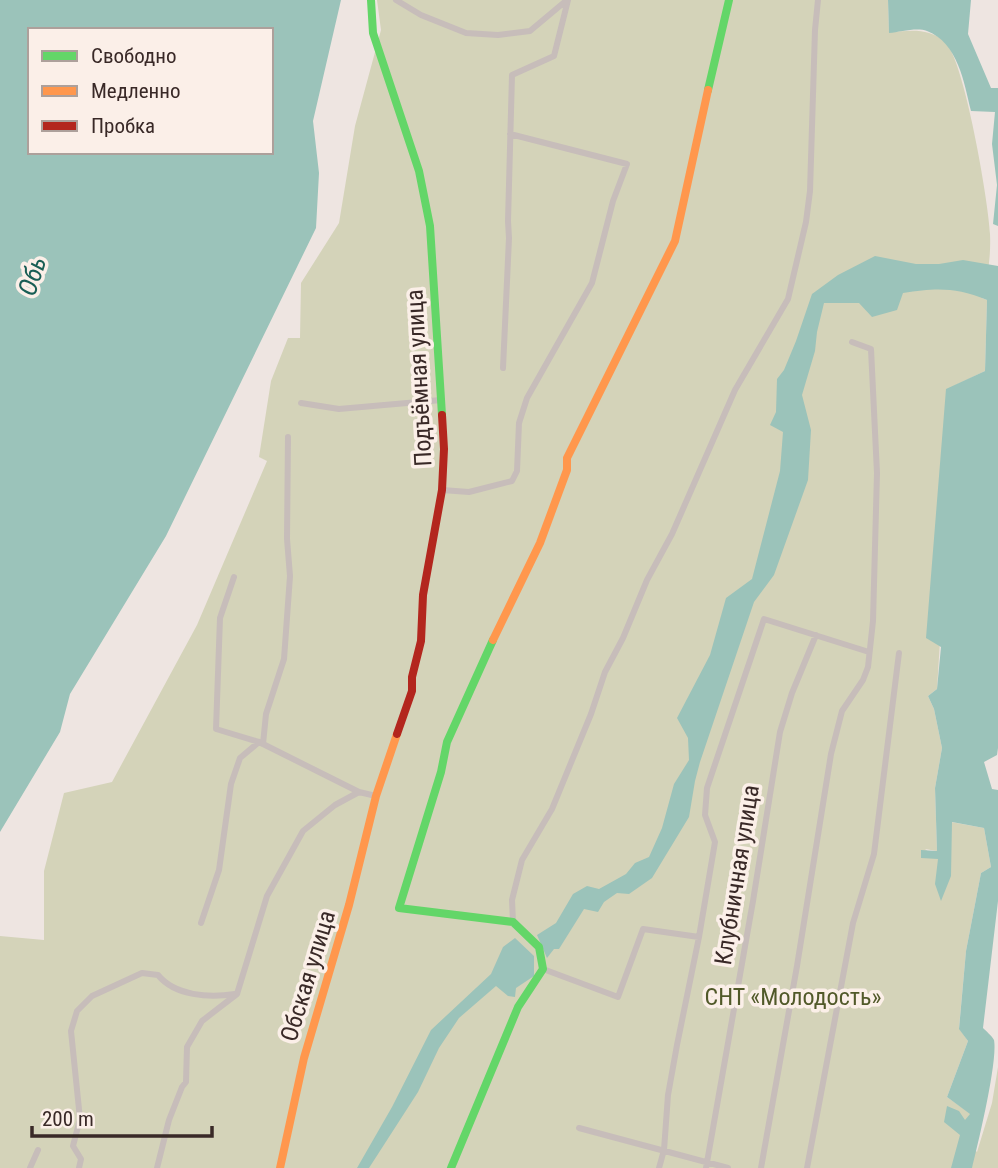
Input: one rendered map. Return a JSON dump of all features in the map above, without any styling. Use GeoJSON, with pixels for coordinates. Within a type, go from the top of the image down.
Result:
{"type":"FeatureCollection","features":[{"type":"Feature","properties":{"kind":"street","name":"Подъёмная улица"},"geometry":{"type":"LineString","coordinates":[[371,0],[373,33],[419,171],[430,226],[444,449],[442,490],[422,594],[421,641],[412,677],[412,691],[376,796]]}},
{"type":"Feature","properties":{"kind":"street"},"geometry":{"type":"LineString","coordinates":[[396,0],[421,15],[466,33],[498,35],[530,31],[568,0]]}},
{"type":"Feature","properties":{"kind":"street"},"geometry":{"type":"LineString","coordinates":[[503,368],[512,75],[554,56],[568,0]]}},
{"type":"Feature","properties":{"kind":"street"},"geometry":{"type":"LineString","coordinates":[[451,1168],[518,1007],[543,969],[538,947],[513,922],[399,908],[410,882],[424,822],[446,755],[447,742],[540,543],[567,470],[567,458],[676,240],[729,0]]}},
{"type":"Feature","properties":{"kind":"street"},"geometry":{"type":"LineString","coordinates":[[513,922],[512,900],[522,860],[552,809],[592,714],[605,672],[623,638],[647,580],[672,534],[735,390],[788,299],[806,222],[810,191],[818,0]]}},
{"type":"Feature","properties":{"kind":"street"},"geometry":{"type":"LineString","coordinates":[[442,490],[469,492],[512,481],[517,471],[519,423],[527,398],[592,283],[613,201],[627,164],[510,134]]}},
{"type":"Feature","properties":{"kind":"street"},"geometry":{"type":"LineString","coordinates":[[761,1168],[831,754],[842,711],[863,680],[873,621],[877,473],[871,349],[852,342]]}},
{"type":"Feature","properties":{"kind":"street"},"geometry":{"type":"LineString","coordinates":[[300,403],[339,409],[441,400]]}},
{"type":"Feature","properties":{"kind":"street"},"geometry":{"type":"LineString","coordinates":[[201,923],[219,870],[231,784],[240,758],[261,743],[266,714],[285,659],[290,576],[287,539],[288,437]]}},
{"type":"Feature","properties":{"kind":"street"},"geometry":{"type":"LineString","coordinates":[[234,577],[220,618],[216,729],[261,743],[359,792],[376,796]]}},
{"type":"Feature","properties":{"kind":"street"},"geometry":{"type":"LineString","coordinates":[[659,1168],[664,1150],[672,1070],[715,842],[705,815],[707,788],[764,619],[869,652]]}},
{"type":"Feature","properties":{"kind":"street","name":"Клубничная улица"},"geometry":{"type":"LineString","coordinates":[[707,1165],[780,733],[792,693],[816,635]]}},
{"type":"Feature","properties":{"kind":"street"},"geometry":{"type":"LineString","coordinates":[[807,1168],[853,923],[874,854],[899,653]]}},
{"type":"Feature","properties":{"kind":"street"},"geometry":{"type":"LineString","coordinates":[[157,1168],[169,1120],[186,1082],[187,1047],[202,1021],[237,994],[267,896],[303,831],[335,805],[359,792]]}},
{"type":"Feature","properties":{"kind":"street","name":"Обская улица"},"geometry":{"type":"LineString","coordinates":[[280,1168],[304,1058],[349,905],[376,796]]}},
{"type":"Feature","properties":{"kind":"street"},"geometry":{"type":"LineString","coordinates":[[543,969],[618,997],[643,929],[699,937]]}},
{"type":"Feature","properties":{"kind":"street"},"geometry":{"type":"LineString","coordinates":[[79,1168],[81,1159],[73,1146],[80,1119],[71,1031],[77,1011],[92,996],[142,973],[158,975],[166,984],[184,992],[216,997],[237,994]]}},
{"type":"Feature","properties":{"kind":"street"},"geometry":{"type":"LineString","coordinates":[[579,1128],[664,1150],[707,1165],[728,1168]]}},
{"type":"Feature","properties":{"kind":"street"},"geometry":{"type":"LineString","coordinates":[[30,1168],[38,1150]]}},
{"type":"Feature","properties":{"kind":"green space","name":"СНТ «Молодость»"},"geometry":{"type":"Polygon","coordinates":[[[377,0],[888,0],[889,32],[918,31],[932,34],[945,42],[952,54],[967,102],[980,164],[989,218],[990,250],[982,298],[987,300],[985,371],[956,385],[937,689],[928,696],[934,709],[942,748],[935,788],[937,851],[925,849],[938,859],[951,876],[951,822],[984,828],[991,867],[981,873],[966,951],[959,1028],[968,1041],[947,1097],[971,1114],[960,1135],[977,1152],[992,1103],[998,1067],[998,1168],[0,1168],[0,936],[44,940],[44,871],[64,793],[112,782],[197,625],[267,461],[259,457],[271,381],[288,338],[300,338],[301,283],[339,223],[355,126],[381,30],[377,0]]]}},
{"type":"Feature","properties":{"kind":"water","name":"Обь"},"geometry":{"type":"Polygon","coordinates":[[[0,0],[341,0],[313,121],[319,173],[316,228],[166,536],[70,694],[60,732],[0,832],[0,0]]]}},
{"type":"Feature","properties":{"kind":"water"},"geometry":{"type":"Polygon","coordinates":[[[888,0],[971,0],[968,34],[991,88],[998,88],[998,226],[993,224],[997,185],[992,144],[995,112],[971,111],[958,65],[946,44],[938,37],[918,29],[889,33],[888,0]]]}},
{"type":"Feature","properties":{"kind":"water"},"geometry":{"type":"Polygon","coordinates":[[[875,256],[916,264],[963,260],[998,266],[998,748],[997,755],[984,762],[992,789],[998,790],[998,901],[983,1028],[994,1040],[994,1051],[987,1103],[972,1168],[951,1168],[960,1135],[944,1122],[947,1106],[959,1111],[965,1120],[970,1114],[947,1097],[968,1041],[959,1029],[966,951],[981,873],[991,867],[984,828],[952,822],[951,876],[941,901],[935,884],[938,859],[921,858],[921,850],[937,851],[935,788],[942,748],[934,709],[928,696],[937,689],[941,647],[926,638],[946,389],[985,371],[987,300],[945,290],[903,293],[897,310],[872,317],[859,303],[824,303],[815,351],[802,395],[811,430],[808,480],[774,575],[754,602],[700,762],[689,817],[652,878],[629,894],[617,893],[604,902],[598,912],[584,909],[559,949],[554,949],[547,958],[537,935],[556,923],[573,894],[587,886],[599,889],[626,874],[635,863],[649,857],[662,828],[674,784],[689,760],[688,738],[677,718],[710,655],[726,598],[752,579],[780,471],[783,432],[770,425],[776,412],[777,379],[784,370],[796,341],[812,294],[838,275],[875,256]]]}},
{"type":"Feature","properties":{"kind":"water"},"geometry":{"type":"Polygon","coordinates":[[[515,938],[534,956],[534,976],[516,988],[515,997],[508,996],[496,986],[459,1018],[439,1048],[418,1092],[369,1168],[357,1168],[431,1030],[491,974],[503,947],[515,938]]]}},
{"type":"Feature","properties":{"kind":"traffic: fast"},"geometry":{"type":"LineString","coordinates":[[371,0],[373,33],[419,171],[430,226],[442,415]]}},
{"type":"Feature","properties":{"kind":"traffic: fast"},"geometry":{"type":"LineString","coordinates":[[708,90],[729,0]]}},
{"type":"Feature","properties":{"kind":"traffic: fast"},"geometry":{"type":"LineString","coordinates":[[451,1168],[518,1007],[543,969],[539,947],[513,922],[399,908],[441,772],[447,742],[493,640]]}},
{"type":"Feature","properties":{"kind":"traffic: slow"},"geometry":{"type":"LineString","coordinates":[[493,640],[540,543],[567,470],[567,458],[675,241],[708,90]]}},
{"type":"Feature","properties":{"kind":"traffic: slow"},"geometry":{"type":"LineString","coordinates":[[280,1168],[304,1058],[349,905],[376,796],[397,734]]}},
{"type":"Feature","properties":{"kind":"traffic: jam"},"geometry":{"type":"LineString","coordinates":[[397,734],[412,691],[412,677],[421,641],[423,595],[442,490],[442,415]]}}]}
